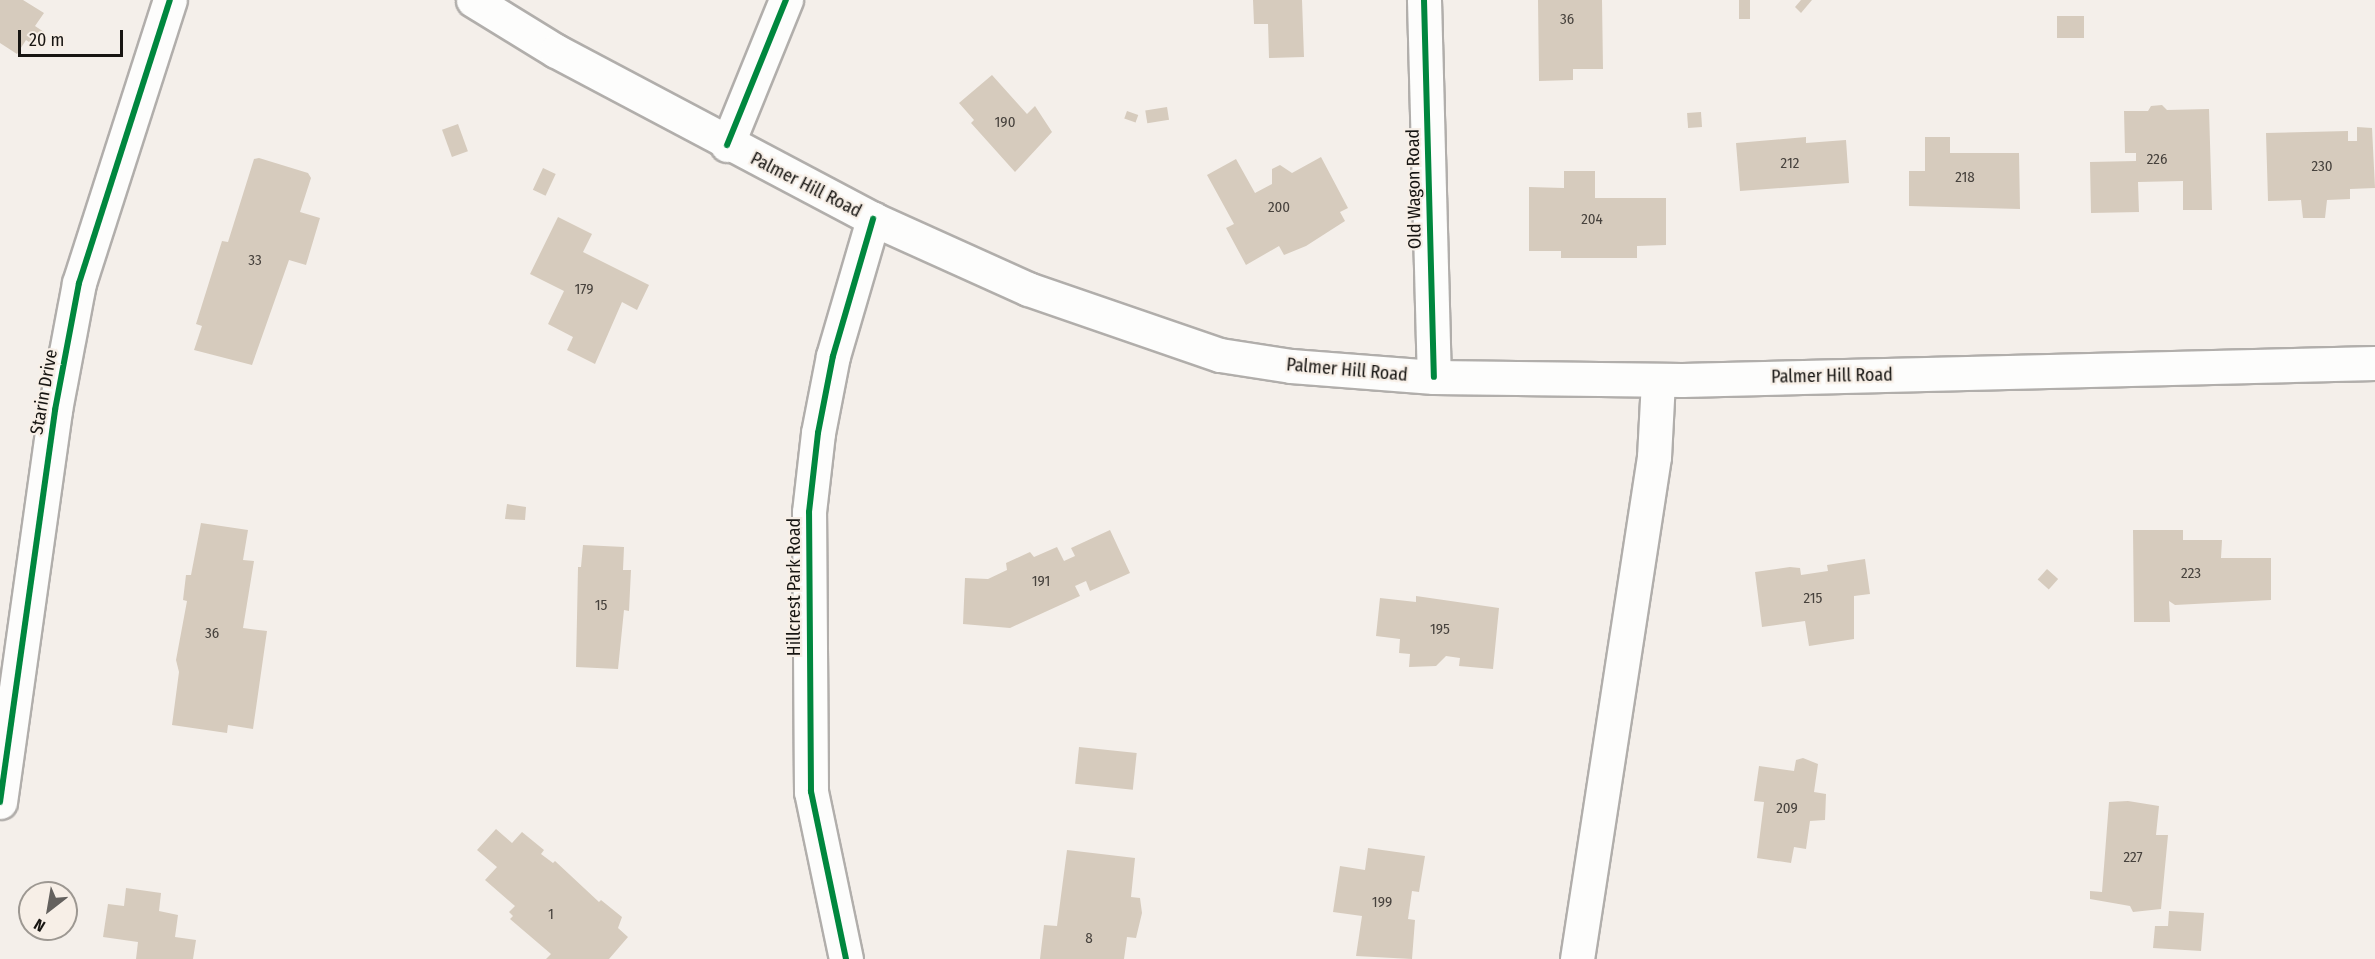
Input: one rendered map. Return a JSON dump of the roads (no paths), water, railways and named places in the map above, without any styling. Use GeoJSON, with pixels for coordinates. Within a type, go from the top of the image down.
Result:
{"type":"FeatureCollection","features":[{"type":"Feature","properties":{"kind":"street","name":"Starin Drive"},"geometry":{"type":"LineString","coordinates":[[0,802],[3,754],[55,410],[79,283],[170,0]]}},
{"type":"Feature","properties":{"kind":"street","name":"Palmer Hill Road"},"geometry":{"type":"LineString","coordinates":[[473,0],[556,51],[727,145],[873,219],[1028,289],[1220,355],[1291,366],[1434,377],[1659,380],[2375,363]]}},
{"type":"Feature","properties":{"kind":"street"},"geometry":{"type":"LineString","coordinates":[[727,145],[786,0]]}},
{"type":"Feature","properties":{"kind":"street","name":"Old Wagon Road"},"geometry":{"type":"LineString","coordinates":[[1424,0],[1434,377]]}},
{"type":"Feature","properties":{"kind":"street","name":"Hillcrest Park Road"},"geometry":{"type":"LineString","coordinates":[[846,959],[811,792],[809,512],[818,434],[833,356],[873,219]]}},
{"type":"Feature","properties":{"kind":"street"},"geometry":{"type":"LineString","coordinates":[[1577,959],[1654,457],[1659,380]]}}]}
